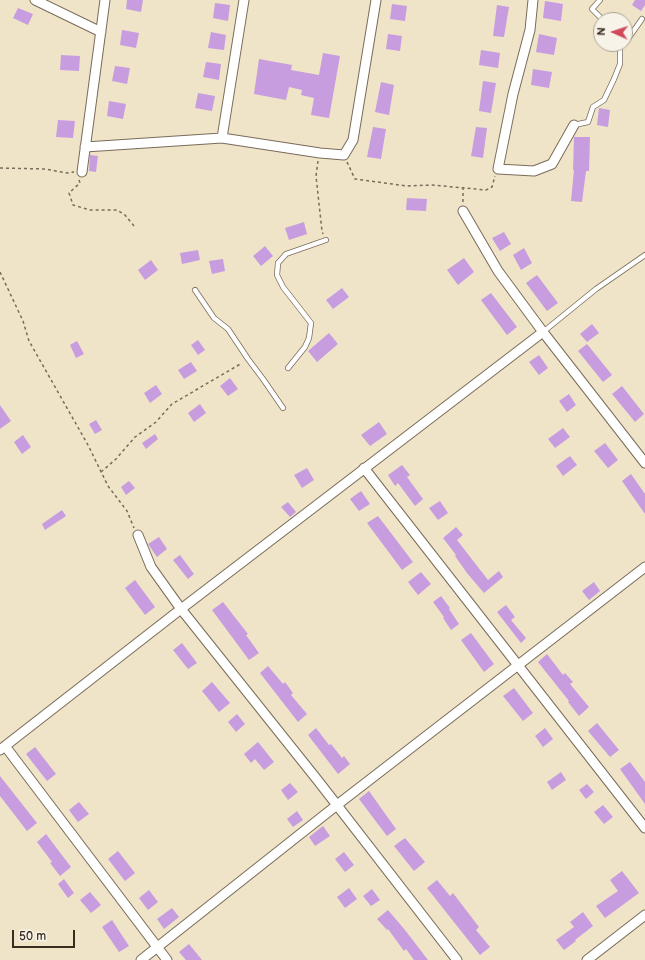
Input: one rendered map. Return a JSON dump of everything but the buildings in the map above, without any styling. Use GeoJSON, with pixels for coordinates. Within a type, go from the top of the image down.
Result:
{"type":"FeatureCollection","features":[{"type":"Feature","properties":{"kind":"street"},"geometry":{"type":"LineString","coordinates":[[35,0],[101,32]]}},
{"type":"Feature","properties":{"kind":"street"},"geometry":{"type":"LineString","coordinates":[[79,172],[85,147],[105,0]]}},
{"type":"Feature","properties":{"kind":"street"},"geometry":{"type":"LineString","coordinates":[[222,138],[244,0]]}},
{"type":"Feature","properties":{"kind":"street"},"geometry":{"type":"LineString","coordinates":[[85,147],[222,138],[344,156],[352,140],[376,0]]}},
{"type":"Feature","properties":{"kind":"street"},"geometry":{"type":"LineString","coordinates":[[533,0],[530,30],[513,94],[498,169],[534,171],[552,164],[574,125]]}},
{"type":"Feature","properties":{"kind":"street"},"geometry":{"type":"LineString","coordinates":[[463,211],[498,271],[543,332],[645,463]]}},
{"type":"Feature","properties":{"kind":"street"},"geometry":{"type":"LineString","coordinates":[[167,960],[2,748],[364,468],[543,332]]}},
{"type":"Feature","properties":{"kind":"street"},"geometry":{"type":"LineString","coordinates":[[364,468],[645,828]]}},
{"type":"Feature","properties":{"kind":"street"},"geometry":{"type":"LineString","coordinates":[[138,535],[151,567],[181,609],[337,806],[456,960]]}},
{"type":"Feature","properties":{"kind":"street"},"geometry":{"type":"LineString","coordinates":[[141,960],[645,566]]}},
{"type":"Feature","properties":{"kind":"street"},"geometry":{"type":"LineString","coordinates":[[587,960],[645,916]]}},
{"type":"Feature","properties":{"kind":"lane"},"geometry":{"type":"LineString","coordinates":[[595,12],[592,9],[600,0]]}},
{"type":"Feature","properties":{"kind":"lane"},"geometry":{"type":"LineString","coordinates":[[633,32],[642,19]]}},
{"type":"Feature","properties":{"kind":"lane"},"geometry":{"type":"LineString","coordinates":[[574,125],[588,122],[593,107],[604,100],[620,64],[620,52]]}},
{"type":"Feature","properties":{"kind":"lane"},"geometry":{"type":"LineString","coordinates":[[288,368],[305,347],[309,338],[312,323],[283,287],[277,275],[278,263],[286,254],[326,240]]}},
{"type":"Feature","properties":{"kind":"lane"},"geometry":{"type":"LineString","coordinates":[[543,332],[596,288],[645,255]]}},
{"type":"Feature","properties":{"kind":"lane"},"geometry":{"type":"LineString","coordinates":[[194,290],[214,318],[228,329],[283,408]]}},
{"type":"Feature","properties":{"kind":"path"},"geometry":{"type":"LineString","coordinates":[[320,153],[316,176],[322,230],[326,240]]}},
{"type":"Feature","properties":{"kind":"path"},"geometry":{"type":"LineString","coordinates":[[344,156],[355,179],[407,186],[432,185],[486,190],[492,186],[498,169]]}},
{"type":"Feature","properties":{"kind":"path"},"geometry":{"type":"LineString","coordinates":[[0,168],[45,169],[66,173],[79,172],[80,183],[69,193],[73,205],[90,210],[116,210],[125,215],[134,226]]}},
{"type":"Feature","properties":{"kind":"path"},"geometry":{"type":"LineString","coordinates":[[462,187],[463,211]]}},
{"type":"Feature","properties":{"kind":"path"},"geometry":{"type":"LineString","coordinates":[[0,272],[22,321],[29,341],[88,445],[108,486],[127,511],[138,535]]}},
{"type":"Feature","properties":{"kind":"path"},"geometry":{"type":"LineString","coordinates":[[101,472],[116,459],[135,437],[156,422],[172,404],[248,359]]}}]}
